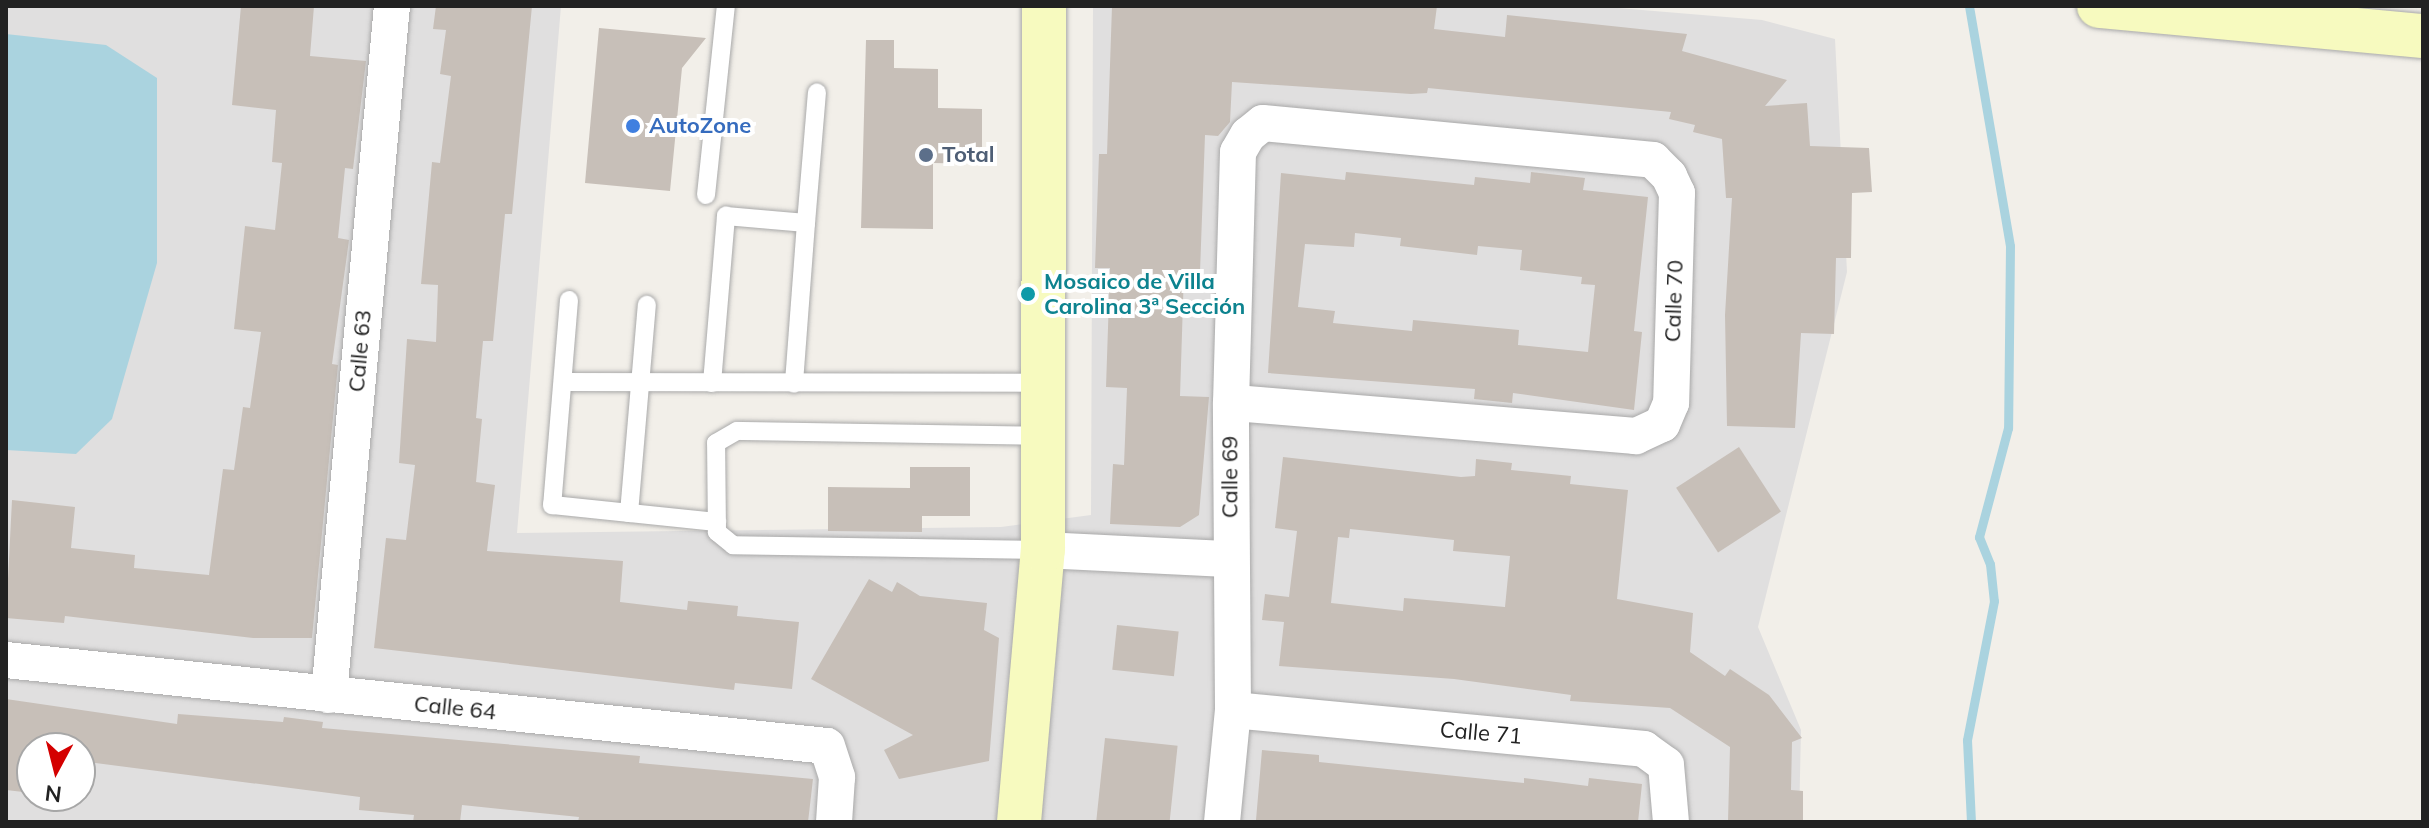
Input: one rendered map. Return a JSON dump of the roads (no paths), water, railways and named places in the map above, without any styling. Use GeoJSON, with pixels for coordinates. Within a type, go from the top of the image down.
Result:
{"type":"FeatureCollection","features":[{"type":"Feature","properties":{"kind":"street","name":"Calle 63"},"geometry":{"type":"LineString","coordinates":[[329,695],[392,6]]}},
{"type":"Feature","properties":{"kind":"street"},"geometry":{"type":"LineString","coordinates":[[1019,822],[1043,550],[1044,6]]}},
{"type":"Feature","properties":{"kind":"street"},"geometry":{"type":"LineString","coordinates":[[2099,6],[2157,8],[2423,36]]}},
{"type":"Feature","properties":{"kind":"street","name":"Calle 70"},"geometry":{"type":"LineString","coordinates":[[1231,403],[1636,436],[1662,424],[1671,403],[1677,193],[1653,160],[1263,123],[1248,135]]}},
{"type":"Feature","properties":{"kind":"street","name":"Calle 69"},"geometry":{"type":"LineString","coordinates":[[1222,822],[1233,710],[1231,403],[1238,152],[1248,135]]}},
{"type":"Feature","properties":{"kind":"street"},"geometry":{"type":"LineString","coordinates":[[1043,550],[1230,559]]}},
{"type":"Feature","properties":{"kind":"street","name":"Calle 64"},"geometry":{"type":"LineString","coordinates":[[6,660],[827,746],[837,777],[834,822]]}},
{"type":"Feature","properties":{"kind":"street","name":"Calle 71"},"geometry":{"type":"LineString","coordinates":[[1233,710],[1644,749],[1666,765],[1671,822]]}},
{"type":"Feature","properties":{"kind":"lane"},"geometry":{"type":"LineString","coordinates":[[706,195],[726,6]]}},
{"type":"Feature","properties":{"kind":"lane"},"geometry":{"type":"LineString","coordinates":[[794,384],[817,92]]}},
{"type":"Feature","properties":{"kind":"lane"},"geometry":{"type":"LineString","coordinates":[[712,383],[726,216],[806,223]]}},
{"type":"Feature","properties":{"kind":"lane"},"geometry":{"type":"LineString","coordinates":[[569,300],[552,505],[717,527],[733,545],[1043,550]]}},
{"type":"Feature","properties":{"kind":"lane"},"geometry":{"type":"LineString","coordinates":[[629,513],[647,305]]}},
{"type":"Feature","properties":{"kind":"lane"},"geometry":{"type":"LineString","coordinates":[[563,382],[1043,383]]}},
{"type":"Feature","properties":{"kind":"lane"},"geometry":{"type":"LineString","coordinates":[[717,527],[716,443],[737,431],[1043,436]]}},
{"type":"Feature","properties":{"kind":"water"},"geometry":{"type":"Polygon","coordinates":[[[6,34],[106,45],[157,78],[157,263],[112,419],[76,454],[6,450],[6,34]]]}},
{"type":"Feature","properties":{"kind":"waterway"},"geometry":{"type":"LineString","coordinates":[[1969,6],[2010,246],[2008,428],[1979,537],[1990,564],[1994,601],[1967,740],[1971,822]]}},
{"type":"Feature","properties":{"kind":"place","name":"AutoZone"},"geometry":{"type":"Point","coordinates":[633,126]}},
{"type":"Feature","properties":{"kind":"place","name":"Total"},"geometry":{"type":"Point","coordinates":[926,155]}},
{"type":"Feature","properties":{"kind":"place","name":"Mosaico de Villa Carolina 3ª Sección"},"geometry":{"type":"Point","coordinates":[1028,294]}}]}
